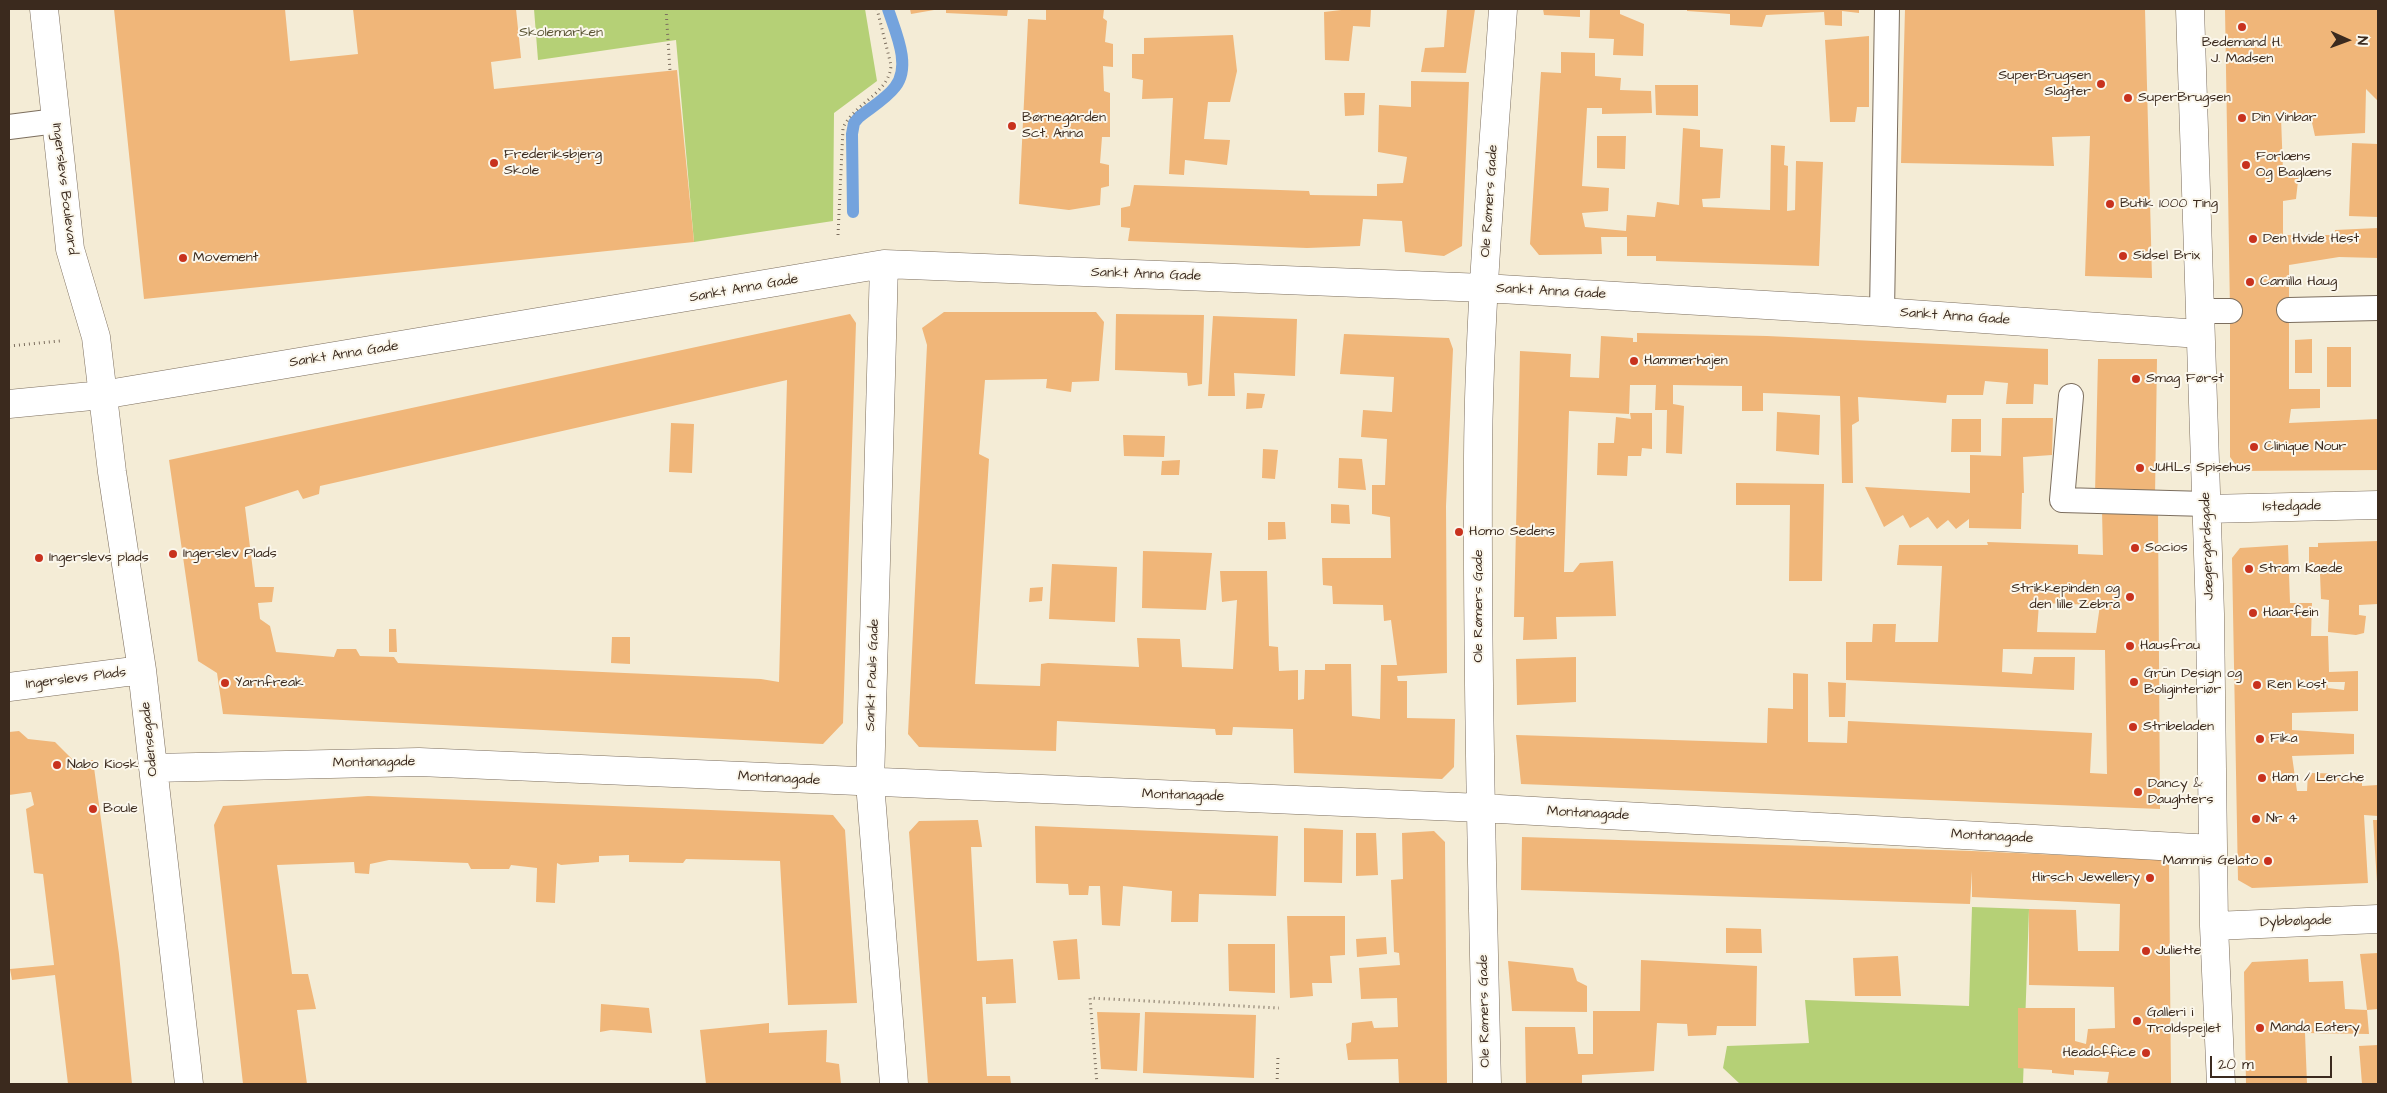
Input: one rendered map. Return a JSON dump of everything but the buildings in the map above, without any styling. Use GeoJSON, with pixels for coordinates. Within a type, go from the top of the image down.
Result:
{"type":"FeatureCollection","features":[{"type":"Feature","properties":{"kind":"street","name":"Ingerslevs Boulevard"},"geometry":{"type":"LineString","coordinates":[[44,9],[70,249],[96,337],[102,395]]}},
{"type":"Feature","properties":{"kind":"street","name":"Ole Rømers Gade"},"geometry":{"type":"LineString","coordinates":[[1487,1084],[1481,808],[1478,455],[1484,288],[1504,9]]}},
{"type":"Feature","properties":{"kind":"street","name":"Jægergårdsgade"},"geometry":{"type":"LineString","coordinates":[[2190,9],[2206,506],[2214,926],[2222,1084]]}},
{"type":"Feature","properties":{"kind":"street","name":"Sankt Anna Gade"},"geometry":{"type":"LineString","coordinates":[[102,395],[884,264],[1484,288],[1882,312],[2200,323]]}},
{"type":"Feature","properties":{"kind":"street","name":"Sankt Pauls Gade"},"geometry":{"type":"LineString","coordinates":[[884,264],[870,783],[894,1084]]}},
{"type":"Feature","properties":{"kind":"street"},"geometry":{"type":"LineString","coordinates":[[9,404],[102,395]]}},
{"type":"Feature","properties":{"kind":"street","name":"Odensegade"},"geometry":{"type":"LineString","coordinates":[[102,395],[142,670],[189,1084]]}},
{"type":"Feature","properties":{"kind":"street","name":"Istedgade"},"geometry":{"type":"LineString","coordinates":[[2206,506],[2378,505]]}},
{"type":"Feature","properties":{"kind":"street","name":"Ingerslevs Plads"},"geometry":{"type":"LineString","coordinates":[[9,687],[142,670]]}},
{"type":"Feature","properties":{"kind":"street","name":"Montanagade"},"geometry":{"type":"LineString","coordinates":[[153,768],[419,762],[1481,808],[2214,849]]}},
{"type":"Feature","properties":{"kind":"street","name":"Dybbølgade"},"geometry":{"type":"LineString","coordinates":[[2214,926],[2378,919]]}},
{"type":"Feature","properties":{"kind":"lane"},"geometry":{"type":"LineString","coordinates":[[1882,312],[1887,9]]}},
{"type":"Feature","properties":{"kind":"lane"},"geometry":{"type":"LineString","coordinates":[[9,127],[56,121]]}},
{"type":"Feature","properties":{"kind":"lane"},"geometry":{"type":"LineString","coordinates":[[2289,310],[2378,308]]}},
{"type":"Feature","properties":{"kind":"lane"},"geometry":{"type":"LineString","coordinates":[[2200,323],[2230,311]]}},
{"type":"Feature","properties":{"kind":"lane"},"geometry":{"type":"LineString","coordinates":[[2071,396],[2062,500],[2206,506]]}},
{"type":"Feature","properties":{"kind":"path"},"geometry":{"type":"LineString","coordinates":[[666,9],[670,71]]}},
{"type":"Feature","properties":{"kind":"path"},"geometry":{"type":"LineString","coordinates":[[836,273],[843,128],[847,119],[884,84],[890,75],[891,65],[877,9]]}},
{"type":"Feature","properties":{"kind":"path"},"geometry":{"type":"LineString","coordinates":[[1097,1084],[1090,998],[1279,1008]]}},
{"type":"Feature","properties":{"kind":"path"},"geometry":{"type":"LineString","coordinates":[[1277,1084],[1278,1056]]}},
{"type":"Feature","properties":{"kind":"green space","name":"Skolemarken"},"geometry":{"type":"Polygon","coordinates":[[[534,9],[865,9],[877,81],[834,113],[833,221],[694,242],[676,40],[538,60],[534,9]]]}},
{"type":"Feature","properties":{"kind":"green space"},"geometry":{"type":"Polygon","coordinates":[[[1972,907],[2029,909],[2023,1084],[1740,1084],[1723,1068],[1727,1046],[1809,1043],[1805,1000],[1969,1006],[1972,907]]]}},
{"type":"Feature","properties":{"kind":"waterway"},"geometry":{"type":"LineString","coordinates":[[853,212],[852,134],[854,123],[895,87],[900,79],[902,69],[898,38],[888,9]]}},
{"type":"Feature","properties":{"kind":"place","name":"Bedemand H. J. Madsen"},"geometry":{"type":"Point","coordinates":[2242,27]}},
{"type":"Feature","properties":{"kind":"place","name":"SuperBrugsen Slagter"},"geometry":{"type":"Point","coordinates":[2101,84]}},
{"type":"Feature","properties":{"kind":"place","name":"SuperBrugsen"},"geometry":{"type":"Point","coordinates":[2128,98]}},
{"type":"Feature","properties":{"kind":"place","name":"Din Vinbar"},"geometry":{"type":"Point","coordinates":[2242,118]}},
{"type":"Feature","properties":{"kind":"place","name":"Børnegården Sct. Anna"},"geometry":{"type":"Point","coordinates":[1012,126]}},
{"type":"Feature","properties":{"kind":"place","name":"Frederiksbjerg Skole"},"geometry":{"type":"Point","coordinates":[494,163]}},
{"type":"Feature","properties":{"kind":"place","name":"Forlæns Og Baglæns"},"geometry":{"type":"Point","coordinates":[2246,165]}},
{"type":"Feature","properties":{"kind":"place","name":"Butik 1000 Ting"},"geometry":{"type":"Point","coordinates":[2110,204]}},
{"type":"Feature","properties":{"kind":"place","name":"Den Hvide Hest"},"geometry":{"type":"Point","coordinates":[2253,239]}},
{"type":"Feature","properties":{"kind":"place","name":"Sidsel Brix"},"geometry":{"type":"Point","coordinates":[2123,256]}},
{"type":"Feature","properties":{"kind":"place","name":"Movement"},"geometry":{"type":"Point","coordinates":[183,258]}},
{"type":"Feature","properties":{"kind":"place","name":"Camilla Haug"},"geometry":{"type":"Point","coordinates":[2250,282]}},
{"type":"Feature","properties":{"kind":"place","name":"Hammerhajen"},"geometry":{"type":"Point","coordinates":[1634,361]}},
{"type":"Feature","properties":{"kind":"place","name":"Smag Først"},"geometry":{"type":"Point","coordinates":[2136,379]}},
{"type":"Feature","properties":{"kind":"place","name":"Clinique Nour"},"geometry":{"type":"Point","coordinates":[2254,447]}},
{"type":"Feature","properties":{"kind":"place","name":"JUHLs Spisehus"},"geometry":{"type":"Point","coordinates":[2140,468]}},
{"type":"Feature","properties":{"kind":"place","name":"Homo Sedens"},"geometry":{"type":"Point","coordinates":[1459,532]}},
{"type":"Feature","properties":{"kind":"place","name":"Socios"},"geometry":{"type":"Point","coordinates":[2135,548]}},
{"type":"Feature","properties":{"kind":"place","name":"Ingerslev Plads"},"geometry":{"type":"Point","coordinates":[173,554]}},
{"type":"Feature","properties":{"kind":"place","name":"Ingerslevs plads"},"geometry":{"type":"Point","coordinates":[39,558]}},
{"type":"Feature","properties":{"kind":"place","name":"Stram Kaede"},"geometry":{"type":"Point","coordinates":[2249,569]}},
{"type":"Feature","properties":{"kind":"place","name":"Strikkepinden og den lille Zebra"},"geometry":{"type":"Point","coordinates":[2130,597]}},
{"type":"Feature","properties":{"kind":"place","name":"Haarfein"},"geometry":{"type":"Point","coordinates":[2253,613]}},
{"type":"Feature","properties":{"kind":"place","name":"Hausfrau"},"geometry":{"type":"Point","coordinates":[2130,646]}},
{"type":"Feature","properties":{"kind":"place","name":"Grün Design og Boliginteriør"},"geometry":{"type":"Point","coordinates":[2134,682]}},
{"type":"Feature","properties":{"kind":"place","name":"Yarnfreak"},"geometry":{"type":"Point","coordinates":[225,683]}},
{"type":"Feature","properties":{"kind":"place","name":"Ren kost"},"geometry":{"type":"Point","coordinates":[2257,685]}},
{"type":"Feature","properties":{"kind":"place","name":"Stribeladen"},"geometry":{"type":"Point","coordinates":[2133,727]}},
{"type":"Feature","properties":{"kind":"place","name":"Fika"},"geometry":{"type":"Point","coordinates":[2260,739]}},
{"type":"Feature","properties":{"kind":"place","name":"Nabo Kiosk"},"geometry":{"type":"Point","coordinates":[57,765]}},
{"type":"Feature","properties":{"kind":"place","name":"Ham / Lerche"},"geometry":{"type":"Point","coordinates":[2262,778]}},
{"type":"Feature","properties":{"kind":"place","name":"Dancy & Daughters"},"geometry":{"type":"Point","coordinates":[2138,792]}},
{"type":"Feature","properties":{"kind":"place","name":"Boule"},"geometry":{"type":"Point","coordinates":[93,809]}},
{"type":"Feature","properties":{"kind":"place","name":"Nr 4"},"geometry":{"type":"Point","coordinates":[2256,819]}},
{"type":"Feature","properties":{"kind":"place","name":"Mammis Gelato"},"geometry":{"type":"Point","coordinates":[2268,861]}},
{"type":"Feature","properties":{"kind":"place","name":"Hirsch Jewellery"},"geometry":{"type":"Point","coordinates":[2150,878]}},
{"type":"Feature","properties":{"kind":"place","name":"Juliette"},"geometry":{"type":"Point","coordinates":[2146,951]}},
{"type":"Feature","properties":{"kind":"place","name":"Galleri i Troldspejlet"},"geometry":{"type":"Point","coordinates":[2137,1021]}},
{"type":"Feature","properties":{"kind":"place","name":"Manda Eatery"},"geometry":{"type":"Point","coordinates":[2260,1028]}},
{"type":"Feature","properties":{"kind":"place","name":"Headoffice"},"geometry":{"type":"Point","coordinates":[2146,1053]}}]}
